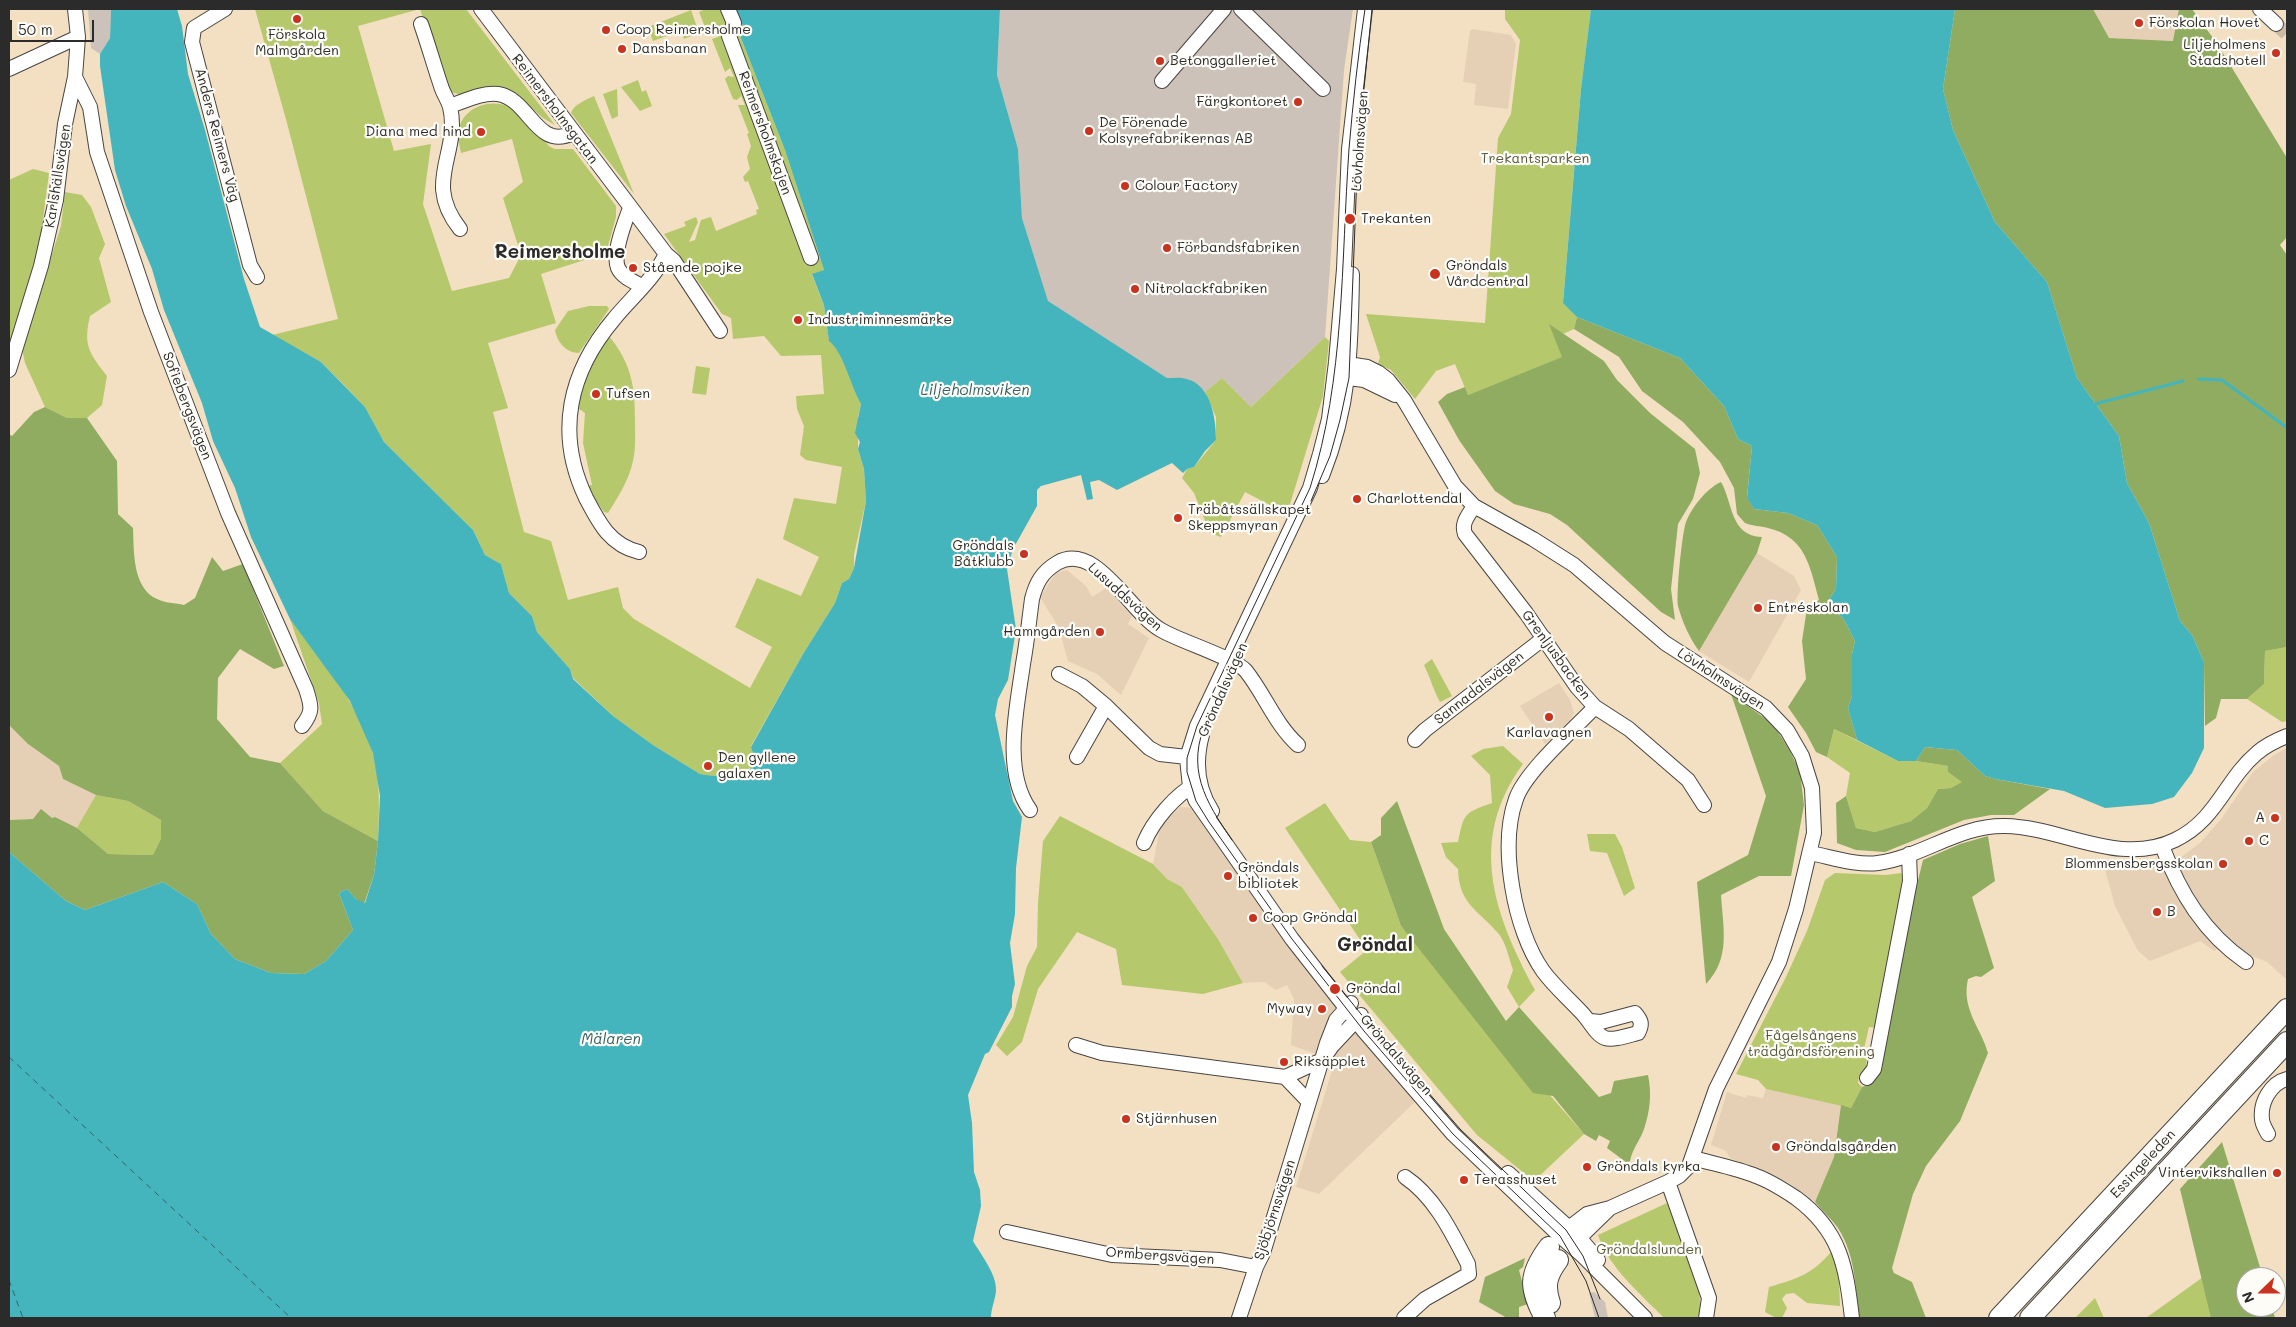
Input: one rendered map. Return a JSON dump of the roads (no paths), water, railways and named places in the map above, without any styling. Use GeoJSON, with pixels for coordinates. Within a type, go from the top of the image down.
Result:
{"type":"FeatureCollection","features":[{"type":"Feature","properties":{"kind":"highway","name":"Essingeleden"},"geometry":{"type":"LineString","coordinates":[[1999,1318],[2287,1009]]}},
{"type":"Feature","properties":{"kind":"highway","name":"Essingeleden"},"geometry":{"type":"LineString","coordinates":[[2030,1318],[2287,1042]]}},
{"type":"Feature","properties":{"kind":"highway"},"geometry":{"type":"LineString","coordinates":[[1545,1318],[1535,1300],[1532,1286],[1538,1262],[1564,1242]]}},
{"type":"Feature","properties":{"kind":"highway"},"geometry":{"type":"LineString","coordinates":[[1557,1318],[1546,1292],[1546,1283],[1564,1242]]}},
{"type":"Feature","properties":{"kind":"street","name":"Karlshällsvägen"},"geometry":{"type":"LineString","coordinates":[[9,370],[41,266],[56,200],[65,124],[75,78],[78,37],[75,9]]}},
{"type":"Feature","properties":{"kind":"street","name":"Anders Reimers Väg"},"geometry":{"type":"LineString","coordinates":[[225,9],[194,28],[192,42],[250,266],[257,277]]}},
{"type":"Feature","properties":{"kind":"street","name":"Reimersholmsgatan"},"geometry":{"type":"LineString","coordinates":[[481,9],[630,208],[666,254],[674,261],[720,331]]}},
{"type":"Feature","properties":{"kind":"street","name":"Reimersholmskajen"},"geometry":{"type":"LineString","coordinates":[[728,9],[734,23],[729,36],[811,258]]}},
{"type":"Feature","properties":{"kind":"street"},"geometry":{"type":"LineString","coordinates":[[1162,81],[1224,9]]}},
{"type":"Feature","properties":{"kind":"street"},"geometry":{"type":"LineString","coordinates":[[1241,9],[1323,89]]}},
{"type":"Feature","properties":{"kind":"street","name":"Lövholmsvägen"},"geometry":{"type":"LineString","coordinates":[[1342,370],[1349,149],[1365,9]]}},
{"type":"Feature","properties":{"kind":"street","name":"Lövholmsvägen"},"geometry":{"type":"LineString","coordinates":[[1342,370],[1358,148],[1372,9]]}},
{"type":"Feature","properties":{"kind":"street"},"geometry":{"type":"LineString","coordinates":[[2261,9],[2276,24]]}},
{"type":"Feature","properties":{"kind":"street"},"geometry":{"type":"LineString","coordinates":[[420,24],[450,106],[452,122],[442,186],[450,216],[460,228]]}},
{"type":"Feature","properties":{"kind":"street"},"geometry":{"type":"LineString","coordinates":[[9,69],[78,37]]}},
{"type":"Feature","properties":{"kind":"street","name":"Sofiebergsvägen"},"geometry":{"type":"LineString","coordinates":[[75,78],[90,107],[96,152],[151,312],[228,513],[306,689],[310,702],[310,715],[302,726]]}},
{"type":"Feature","properties":{"kind":"street"},"geometry":{"type":"LineString","coordinates":[[450,106],[476,96],[496,94],[515,102],[547,134],[554,138],[564,137],[573,133]]}},
{"type":"Feature","properties":{"kind":"street"},"geometry":{"type":"LineString","coordinates":[[630,208],[623,226],[616,258],[618,268],[624,276],[642,286]]}},
{"type":"Feature","properties":{"kind":"street"},"geometry":{"type":"LineString","coordinates":[[639,552],[624,548],[612,538],[595,514],[576,474],[569,436],[572,402],[577,378],[584,360],[613,320],[656,271],[666,254]]}},
{"type":"Feature","properties":{"kind":"street","name":"Lövholmsvägen"},"geometry":{"type":"LineString","coordinates":[[1342,370],[1379,373],[1404,400],[1455,486],[1474,506],[1533,539],[1574,566],[1664,642],[1746,693],[1774,715],[1794,739],[1810,778],[1815,816],[1810,853],[1794,918],[1779,962],[1727,1063],[1693,1158],[1684,1172],[1668,1182],[1610,1208],[1587,1214],[1564,1242]]}},
{"type":"Feature","properties":{"kind":"street","name":"Gröndalsvägen"},"geometry":{"type":"LineString","coordinates":[[1342,370],[1310,488],[1231,662],[1197,726],[1192,758],[1195,784],[1210,822],[1292,939],[1349,1005],[1453,1134],[1645,1318]]}},
{"type":"Feature","properties":{"kind":"street","name":"Grenljusbacken"},"geometry":{"type":"LineString","coordinates":[[1474,506],[1462,528],[1465,534],[1544,638],[1577,687],[1595,707],[1629,729],[1688,780],[1704,805]]}},
{"type":"Feature","properties":{"kind":"street","name":"Lusuddsvägen"},"geometry":{"type":"LineString","coordinates":[[1030,810],[1024,801],[1013,754],[1015,712],[1032,599],[1036,582],[1048,568],[1060,561],[1078,558],[1098,569],[1159,630],[1231,662]]}},
{"type":"Feature","properties":{"kind":"street","name":"Sannadalsvägen"},"geometry":{"type":"LineString","coordinates":[[1415,740],[1425,730],[1544,638]]}},
{"type":"Feature","properties":{"kind":"street"},"geometry":{"type":"LineString","coordinates":[[1231,662],[1245,669],[1284,733],[1298,745]]}},
{"type":"Feature","properties":{"kind":"street"},"geometry":{"type":"LineString","coordinates":[[1059,674],[1082,686],[1106,706],[1149,748],[1160,754],[1192,758]]}},
{"type":"Feature","properties":{"kind":"street"},"geometry":{"type":"LineString","coordinates":[[1077,758],[1106,706]]}},
{"type":"Feature","properties":{"kind":"street"},"geometry":{"type":"LineString","coordinates":[[1590,1021],[1552,981],[1536,957],[1515,902],[1508,854],[1512,814],[1523,784],[1595,707]]}},
{"type":"Feature","properties":{"kind":"street"},"geometry":{"type":"LineString","coordinates":[[1810,853],[1876,863],[1909,854],[1970,830],[2005,826],[2046,832],[2110,848],[2126,850],[2162,846],[2196,828],[2211,814],[2246,764],[2268,745],[2287,736]]}},
{"type":"Feature","properties":{"kind":"street"},"geometry":{"type":"LineString","coordinates":[[1144,843],[1151,827],[1195,784]]}},
{"type":"Feature","properties":{"kind":"street"},"geometry":{"type":"LineString","coordinates":[[2162,846],[2171,869],[2208,928],[2225,947],[2246,962]]}},
{"type":"Feature","properties":{"kind":"street"},"geometry":{"type":"LineString","coordinates":[[1867,1078],[1874,1069],[1910,882],[1909,854]]}},
{"type":"Feature","properties":{"kind":"street","name":"Sjöbjörnsvägen"},"geometry":{"type":"LineString","coordinates":[[1239,1318],[1263,1253],[1336,1020],[1349,1005]]}},
{"type":"Feature","properties":{"kind":"street","name":"Sjöbjörnsvägen"},"geometry":{"type":"LineString","coordinates":[[1286,1076],[1322,1060],[1358,1017]]}},
{"type":"Feature","properties":{"kind":"street"},"geometry":{"type":"LineString","coordinates":[[1076,1045],[1102,1053],[1286,1076],[1309,1102]]}},
{"type":"Feature","properties":{"kind":"street"},"geometry":{"type":"LineString","coordinates":[[2268,1134],[2262,1120],[2264,1104],[2270,1090],[2278,1081],[2287,1079]]}},
{"type":"Feature","properties":{"kind":"street"},"geometry":{"type":"LineString","coordinates":[[1693,1158],[1758,1176],[1786,1191],[1812,1210],[1833,1237],[1841,1254],[1847,1275],[1852,1318]]}},
{"type":"Feature","properties":{"kind":"street"},"geometry":{"type":"LineString","coordinates":[[1404,1318],[1425,1299],[1469,1274],[1468,1264],[1438,1211],[1418,1186],[1405,1177]]}},
{"type":"Feature","properties":{"kind":"street"},"geometry":{"type":"LineString","coordinates":[[1668,1182],[1709,1298],[1706,1318]]}},
{"type":"Feature","properties":{"kind":"street","name":"Ormbergsvägen"},"geometry":{"type":"LineString","coordinates":[[1007,1232],[1112,1255],[1220,1260],[1256,1268]]}},
{"type":"Feature","properties":{"kind":"water","name":"Mälaren"},"geometry":{"type":"Polygon","coordinates":[[[111,9],[177,9],[182,26],[188,74],[205,130],[244,279],[260,327],[321,362],[365,407],[384,442],[473,530],[485,555],[501,564],[509,593],[532,616],[537,632],[570,669],[573,679],[613,716],[653,745],[700,774],[714,776],[731,772],[738,773],[753,768],[755,760],[751,747],[803,654],[835,603],[842,583],[849,579],[854,568],[866,501],[864,469],[858,449],[860,442],[855,433],[861,404],[843,361],[829,341],[824,305],[812,274],[824,270],[785,150],[739,33],[745,31],[736,9],[1000,9],[997,75],[1018,149],[1022,218],[1048,301],[1167,378],[1185,378],[1195,383],[1202,389],[1211,405],[1216,440],[1205,451],[1194,467],[1187,469],[1183,473],[1172,463],[1117,490],[1099,480],[1090,482],[1093,499],[1087,500],[1081,475],[1041,486],[1037,490],[1037,506],[1013,549],[1007,569],[1016,629],[1008,680],[998,699],[995,715],[1013,801],[1022,817],[1016,868],[1015,914],[1010,943],[1015,984],[1012,1007],[989,1052],[985,1054],[968,1095],[972,1123],[974,1172],[980,1190],[981,1206],[973,1241],[991,1271],[996,1285],[991,1318],[9,1318],[9,852],[66,901],[85,910],[163,882],[197,904],[211,934],[235,959],[271,973],[304,974],[326,961],[353,930],[339,893],[347,889],[356,899],[365,903],[374,875],[378,841],[380,796],[373,753],[350,701],[290,619],[251,537],[235,488],[213,441],[202,403],[164,310],[152,269],[126,206],[115,170],[100,66],[100,54],[110,38],[111,9]]]}},
{"type":"Feature","properties":{"kind":"water"},"geometry":{"type":"Polygon","coordinates":[[[1591,9],[1955,9],[1943,89],[1953,130],[1995,222],[2047,282],[2077,378],[2119,436],[2127,483],[2149,523],[2180,621],[2192,635],[2204,662],[2204,748],[2192,773],[2174,797],[2152,804],[2105,808],[2064,791],[1985,776],[1957,750],[1925,747],[1916,761],[1898,761],[1857,740],[1848,708],[1852,696],[1852,654],[1855,641],[1843,618],[1826,604],[1836,589],[1837,557],[1817,525],[1788,513],[1754,509],[1747,498],[1752,446],[1738,439],[1724,406],[1680,358],[1577,317],[1563,303],[1581,89],[1591,9]]]}},
{"type":"Feature","properties":{"kind":"waterway"},"geometry":{"type":"LineString","coordinates":[[2199,379],[2222,380],[2286,427]]}},
{"type":"Feature","properties":{"kind":"waterway"},"geometry":{"type":"LineString","coordinates":[[2095,404],[2183,381]]}},
{"type":"Feature","properties":{"kind":"tunnel"},"geometry":{"type":"LineString","coordinates":[[2276,24],[2287,34]]}},
{"type":"Feature","properties":{"kind":"tram line"},"geometry":{"type":"LineString","coordinates":[[1365,9],[1349,149],[1336,362],[1330,405],[1321,447],[1310,488],[1197,726],[1187,758],[1187,772],[1196,801],[1209,822],[1292,939],[1364,1031],[1453,1134],[1560,1236],[1586,1281],[1599,1318]]}},
{"type":"Feature","properties":{"kind":"tram line"},"geometry":{"type":"LineString","coordinates":[[1311,501],[1330,456],[1349,378],[1358,148],[1372,9]]}},
{"type":"Feature","properties":{"kind":"tram line"},"geometry":{"type":"LineString","coordinates":[[1207,720],[1201,737],[1198,769],[1206,798],[1232,840]]}},
{"type":"Feature","properties":{"kind":"tram line"},"geometry":{"type":"LineString","coordinates":[[1322,966],[1374,1030],[1460,1129],[1566,1230],[1583,1256],[1600,1299]]}},
{"type":"Feature","properties":{"kind":"place","name":"Förskola Malmgården"},"geometry":{"type":"Point","coordinates":[297,19]}},
{"type":"Feature","properties":{"kind":"place","name":"Förskolan Hovet"},"geometry":{"type":"Point","coordinates":[2139,23]}},
{"type":"Feature","properties":{"kind":"place","name":"Coop Reimersholme"},"geometry":{"type":"Point","coordinates":[606,30]}},
{"type":"Feature","properties":{"kind":"place","name":"Dansbanan"},"geometry":{"type":"Point","coordinates":[622,49]}},
{"type":"Feature","properties":{"kind":"place","name":"Liljeholmens Stadshotell"},"geometry":{"type":"Point","coordinates":[2276,53]}},
{"type":"Feature","properties":{"kind":"place","name":"Betonggalleriet"},"geometry":{"type":"Point","coordinates":[1160,61]}},
{"type":"Feature","properties":{"kind":"place","name":"Färgkontoret"},"geometry":{"type":"Point","coordinates":[1298,102]}},
{"type":"Feature","properties":{"kind":"place","name":"De Förenade Kolsyrefabrikernas AB"},"geometry":{"type":"Point","coordinates":[1089,131]}},
{"type":"Feature","properties":{"kind":"place","name":"Diana med hind"},"geometry":{"type":"Point","coordinates":[481,132]}},
{"type":"Feature","properties":{"kind":"place","name":"Colour Factory"},"geometry":{"type":"Point","coordinates":[1125,186]}},
{"type":"Feature","properties":{"kind":"place","name":"Trekanten"},"geometry":{"type":"Point","coordinates":[1350,219]}},
{"type":"Feature","properties":{"kind":"place","name":"Förbandsfabriken"},"geometry":{"type":"Point","coordinates":[1167,248]}},
{"type":"Feature","properties":{"kind":"place","name":"Stående pojke"},"geometry":{"type":"Point","coordinates":[633,268]}},
{"type":"Feature","properties":{"kind":"place","name":"Gröndals Vårdcentral"},"geometry":{"type":"Point","coordinates":[1435,274]}},
{"type":"Feature","properties":{"kind":"place","name":"Nitrolackfabriken"},"geometry":{"type":"Point","coordinates":[1135,289]}},
{"type":"Feature","properties":{"kind":"place","name":"Industriminnesmärke"},"geometry":{"type":"Point","coordinates":[798,320]}},
{"type":"Feature","properties":{"kind":"place","name":"Tufsen"},"geometry":{"type":"Point","coordinates":[596,394]}},
{"type":"Feature","properties":{"kind":"place","name":"Charlottendal"},"geometry":{"type":"Point","coordinates":[1357,499]}},
{"type":"Feature","properties":{"kind":"place","name":"Träbåtssällskapet Skeppsmyran"},"geometry":{"type":"Point","coordinates":[1178,518]}},
{"type":"Feature","properties":{"kind":"place","name":"Gröndals Båtklubb"},"geometry":{"type":"Point","coordinates":[1024,554]}},
{"type":"Feature","properties":{"kind":"place","name":"Entréskolan"},"geometry":{"type":"Point","coordinates":[1758,608]}},
{"type":"Feature","properties":{"kind":"place","name":"Hamngården"},"geometry":{"type":"Point","coordinates":[1100,632]}},
{"type":"Feature","properties":{"kind":"place","name":"Karlavagnen"},"geometry":{"type":"Point","coordinates":[1549,717]}},
{"type":"Feature","properties":{"kind":"place","name":"Den gyllene galaxen"},"geometry":{"type":"Point","coordinates":[708,766]}},
{"type":"Feature","properties":{"kind":"place","name":"A"},"geometry":{"type":"Point","coordinates":[2275,818]}},
{"type":"Feature","properties":{"kind":"place","name":"C"},"geometry":{"type":"Point","coordinates":[2249,841]}},
{"type":"Feature","properties":{"kind":"place","name":"Blommensbergsskolan"},"geometry":{"type":"Point","coordinates":[2223,864]}},
{"type":"Feature","properties":{"kind":"place","name":"Gröndals bibliotek"},"geometry":{"type":"Point","coordinates":[1228,876]}},
{"type":"Feature","properties":{"kind":"place","name":"B"},"geometry":{"type":"Point","coordinates":[2157,912]}},
{"type":"Feature","properties":{"kind":"place","name":"Coop Gröndal"},"geometry":{"type":"Point","coordinates":[1253,918]}},
{"type":"Feature","properties":{"kind":"place","name":"Gröndal"},"geometry":{"type":"Point","coordinates":[1335,989]}},
{"type":"Feature","properties":{"kind":"place","name":"Myway"},"geometry":{"type":"Point","coordinates":[1322,1009]}},
{"type":"Feature","properties":{"kind":"place","name":"Riksäpplet"},"geometry":{"type":"Point","coordinates":[1284,1062]}},
{"type":"Feature","properties":{"kind":"place","name":"Stjärnhusen"},"geometry":{"type":"Point","coordinates":[1126,1119]}},
{"type":"Feature","properties":{"kind":"place","name":"Gröndalsgården"},"geometry":{"type":"Point","coordinates":[1776,1147]}},
{"type":"Feature","properties":{"kind":"place","name":"Gröndals kyrka"},"geometry":{"type":"Point","coordinates":[1587,1167]}},
{"type":"Feature","properties":{"kind":"place","name":"Vintervikshallen"},"geometry":{"type":"Point","coordinates":[2277,1173]}},
{"type":"Feature","properties":{"kind":"place","name":"Terasshuset"},"geometry":{"type":"Point","coordinates":[1464,1180]}},
{"type":"Feature","properties":{"kind":"district","name":"Reimersholme"},"geometry":{"type":"Point","coordinates":[560,252]}},
{"type":"Feature","properties":{"kind":"district","name":"Gröndal"},"geometry":{"type":"Point","coordinates":[1375,945]}},
{"type":"Feature","properties":{"kind":"park label","name":"Trekantsparken"},"geometry":{"type":"Point","coordinates":[1535,159]}},
{"type":"Feature","properties":{"kind":"park label","name":"Fågelsångens trädgårdsförening"},"geometry":{"type":"Point","coordinates":[1811,1044]}},
{"type":"Feature","properties":{"kind":"park label","name":"Gröndalslunden"},"geometry":{"type":"Point","coordinates":[1649,1250]}},
{"type":"Feature","properties":{"kind":"water label","name":"Liljeholmsviken"},"geometry":{"type":"Point","coordinates":[975,390]}}]}
